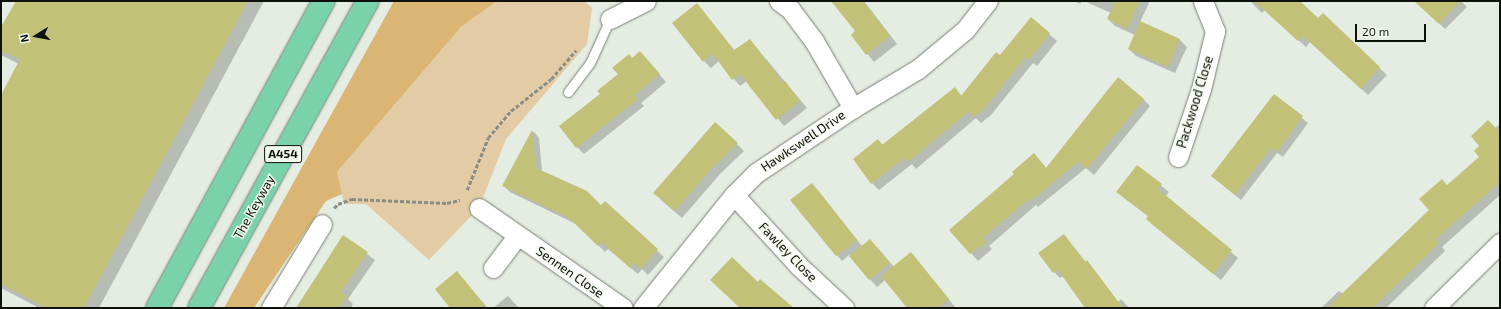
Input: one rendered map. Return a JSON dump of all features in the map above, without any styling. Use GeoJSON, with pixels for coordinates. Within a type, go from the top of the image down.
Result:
{"type":"FeatureCollection","features":[{"type":"Feature","properties":{"kind":"highway","name":"A454"},"geometry":{"type":"LineString","coordinates":[[157,308],[324,1]]}},
{"type":"Feature","properties":{"kind":"highway","name":"The Keyway"},"geometry":{"type":"LineString","coordinates":[[199,308],[368,1]]}},
{"type":"Feature","properties":{"kind":"street"},"geometry":{"type":"LineString","coordinates":[[610,19],[646,1]]}},
{"type":"Feature","properties":{"kind":"street"},"geometry":{"type":"LineString","coordinates":[[779,1],[790,9],[814,41],[853,108]]}},
{"type":"Feature","properties":{"kind":"street","name":"Hawkswell Drive"},"geometry":{"type":"LineString","coordinates":[[643,308],[734,195],[756,173],[853,108],[918,69],[965,30],[988,1]]}},
{"type":"Feature","properties":{"kind":"street","name":"Packwood Close"},"geometry":{"type":"LineString","coordinates":[[1178,157],[1201,89],[1214,31],[1203,1]]}},
{"type":"Feature","properties":{"kind":"street","name":"Fawley Close"},"geometry":{"type":"LineString","coordinates":[[734,195],[799,266],[844,308]]}},
{"type":"Feature","properties":{"kind":"street","name":"Sennen Close"},"geometry":{"type":"LineString","coordinates":[[472,203],[623,308]]}},
{"type":"Feature","properties":{"kind":"street"},"geometry":{"type":"LineString","coordinates":[[271,308],[322,224]]}},
{"type":"Feature","properties":{"kind":"street"},"geometry":{"type":"LineString","coordinates":[[493,268],[518,235]]}},
{"type":"Feature","properties":{"kind":"street"},"geometry":{"type":"LineString","coordinates":[[1434,308],[1500,243]]}},
{"type":"Feature","properties":{"kind":"lane"},"geometry":{"type":"LineString","coordinates":[[568,92],[590,63],[610,19]]}},
{"type":"Feature","properties":{"kind":"path"},"geometry":{"type":"LineString","coordinates":[[466,193],[488,138],[512,111],[551,79],[582,44]]}},
{"type":"Feature","properties":{"kind":"path"},"geometry":{"type":"LineString","coordinates":[[322,224],[338,204],[352,199],[472,203]]}},
{"type":"Feature","properties":{"kind":"shaded area"},"geometry":{"type":"Polygon","coordinates":[[[394,1],[497,1],[461,27],[337,172],[342,194],[326,201],[254,308],[224,308],[394,1]]]}},
{"type":"Feature","properties":{"kind":"shaded area"},"geometry":{"type":"Polygon","coordinates":[[[497,1],[584,1],[592,8],[587,44],[506,139],[479,208],[429,260],[366,204],[344,204],[337,172],[461,27],[497,1]]]}},
{"type":"Feature","properties":{"kind":"building"},"geometry":{"type":"Polygon","coordinates":[[[16,1],[248,1],[84,308],[47,308],[1,284],[1,95],[20,59],[1,51],[1,27],[16,1]]]}},
{"type":"Feature","properties":{"kind":"building"},"geometry":{"type":"Polygon","coordinates":[[[831,1],[863,1],[890,36],[866,55],[851,35],[855,31],[831,1]]]}},
{"type":"Feature","properties":{"kind":"building"},"geometry":{"type":"Polygon","coordinates":[[[1116,1],[1140,1],[1127,29],[1107,19],[1116,1]]]}},
{"type":"Feature","properties":{"kind":"building"},"geometry":{"type":"Polygon","coordinates":[[[1254,1],[1300,1],[1318,18],[1323,13],[1380,67],[1361,89],[1303,36],[1298,41],[1254,1]]]}},
{"type":"Feature","properties":{"kind":"building"},"geometry":{"type":"Polygon","coordinates":[[[1414,1],[1460,1],[1439,24],[1414,1]]]}},
{"type":"Feature","properties":{"kind":"building"},"geometry":{"type":"Polygon","coordinates":[[[697,3],[734,50],[750,39],[783,83],[785,81],[800,101],[776,120],[740,74],[732,80],[713,54],[703,62],[672,23],[697,3]]]}},
{"type":"Feature","properties":{"kind":"building"},"geometry":{"type":"Polygon","coordinates":[[[1031,17],[1050,33],[1029,60],[1025,57],[985,108],[974,117],[969,111],[908,162],[905,158],[871,184],[853,159],[878,139],[882,145],[955,87],[961,96],[996,52],[1000,55],[1031,17]]]}},
{"type":"Feature","properties":{"kind":"building"},"geometry":{"type":"Polygon","coordinates":[[[1140,21],[1180,39],[1168,67],[1128,49],[1140,21]]]}},
{"type":"Feature","properties":{"kind":"building"},"geometry":{"type":"Polygon","coordinates":[[[640,51],[660,74],[635,95],[638,99],[576,148],[559,126],[600,94],[597,91],[618,74],[612,68],[629,54],[632,58],[640,51]]]}},
{"type":"Feature","properties":{"kind":"building"},"geometry":{"type":"Polygon","coordinates":[[[1118,77],[1144,99],[1087,169],[1078,162],[1031,201],[1029,199],[983,238],[986,242],[970,254],[949,230],[1014,174],[1012,172],[1034,153],[1046,168],[1118,77]]]}},
{"type":"Feature","properties":{"kind":"building"},"geometry":{"type":"Polygon","coordinates":[[[1274,94],[1303,116],[1277,152],[1271,148],[1235,195],[1211,176],[1274,94]]]}},
{"type":"Feature","properties":{"kind":"building"},"geometry":{"type":"Polygon","coordinates":[[[1488,120],[1498,130],[1500,128],[1500,182],[1436,239],[1439,243],[1373,308],[1327,308],[1429,210],[1419,199],[1442,179],[1447,185],[1479,157],[1474,151],[1479,146],[1471,136],[1488,120]]]}},
{"type":"Feature","properties":{"kind":"building"},"geometry":{"type":"Polygon","coordinates":[[[715,122],[738,143],[713,167],[675,211],[653,193],[715,122]]]}},
{"type":"Feature","properties":{"kind":"building"},"geometry":{"type":"Polygon","coordinates":[[[532,130],[536,168],[587,191],[601,205],[605,201],[658,249],[641,269],[634,263],[630,268],[601,242],[598,246],[569,218],[502,186],[532,130]]]}},
{"type":"Feature","properties":{"kind":"building"},"geometry":{"type":"Polygon","coordinates":[[[1137,165],[1162,184],[1158,189],[1232,250],[1213,274],[1146,219],[1148,216],[1116,192],[1137,165]]]}},
{"type":"Feature","properties":{"kind":"building"},"geometry":{"type":"Polygon","coordinates":[[[812,183],[857,240],[836,256],[790,200],[812,183]]]}},
{"type":"Feature","properties":{"kind":"building"},"geometry":{"type":"Polygon","coordinates":[[[1064,234],[1085,262],[1087,260],[1123,308],[1085,308],[1058,270],[1053,273],[1038,253],[1064,234]]]}},
{"type":"Feature","properties":{"kind":"building"},"geometry":{"type":"Polygon","coordinates":[[[343,235],[368,252],[341,292],[347,296],[339,308],[296,308],[343,235]]]}},
{"type":"Feature","properties":{"kind":"building"},"geometry":{"type":"Polygon","coordinates":[[[870,239],[890,263],[869,280],[849,256],[870,239]]]}},
{"type":"Feature","properties":{"kind":"building"},"geometry":{"type":"Polygon","coordinates":[[[911,252],[949,299],[938,308],[907,308],[881,276],[911,252]]]}},
{"type":"Feature","properties":{"kind":"building"},"geometry":{"type":"Polygon","coordinates":[[[732,257],[758,282],[760,279],[794,308],[740,308],[710,280],[732,257]]]}},
{"type":"Feature","properties":{"kind":"building"},"geometry":{"type":"Polygon","coordinates":[[[457,271],[487,308],[450,308],[435,289],[457,271]]]}}]}
